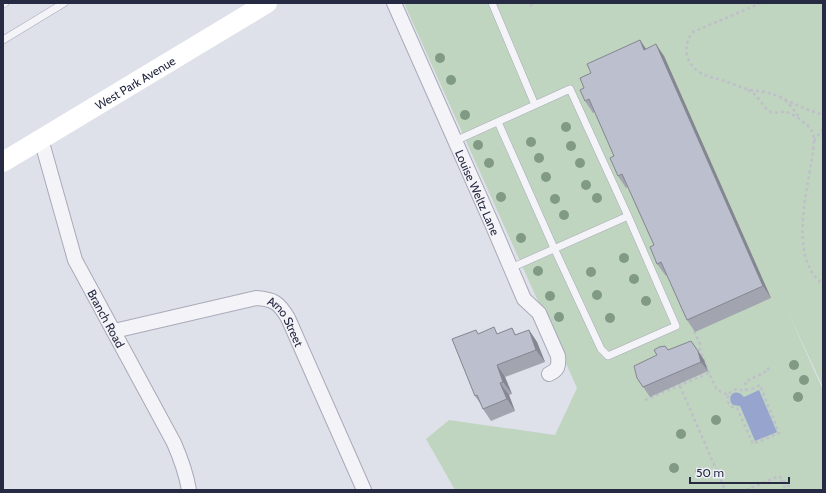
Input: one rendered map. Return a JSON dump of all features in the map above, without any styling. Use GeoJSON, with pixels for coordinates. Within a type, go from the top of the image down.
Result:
{"type":"FeatureCollection","features":[{"type":"Feature","properties":{"kind":"street","name":"Louise Weltz Lane"},"geometry":{"type":"LineString","coordinates":[[394,3],[524,300],[539,313],[558,356],[559,363],[557,368],[549,374]]}},
{"type":"Feature","properties":{"kind":"street","name":"West Park Avenue"},"geometry":{"type":"LineString","coordinates":[[3,162],[262,5]]}},
{"type":"Feature","properties":{"kind":"street","name":"Branch Road"},"geometry":{"type":"LineString","coordinates":[[41,139],[75,260],[174,443],[181,460],[189,490]]}},
{"type":"Feature","properties":{"kind":"street","name":"Arno Street"},"geometry":{"type":"LineString","coordinates":[[114,331],[256,298],[266,298],[272,301],[282,308],[288,318],[364,490]]}},
{"type":"Feature","properties":{"kind":"lane"},"geometry":{"type":"LineString","coordinates":[[3,40],[64,3]]}},
{"type":"Feature","properties":{"kind":"lane"},"geometry":{"type":"LineString","coordinates":[[492,3],[535,105]]}},
{"type":"Feature","properties":{"kind":"lane"},"geometry":{"type":"LineString","coordinates":[[455,141],[570,89],[676,326],[608,356],[601,349],[498,122]]}},
{"type":"Feature","properties":{"kind":"lane"},"geometry":{"type":"LineString","coordinates":[[511,268],[628,216]]}},
{"type":"Feature","properties":{"kind":"path"},"geometry":{"type":"LineString","coordinates":[[530,6],[536,3]]}},
{"type":"Feature","properties":{"kind":"path"},"geometry":{"type":"LineString","coordinates":[[760,3],[693,32],[687,41],[687,57],[694,68],[706,76],[723,80],[748,89],[764,91],[823,115]]}},
{"type":"Feature","properties":{"kind":"path"},"geometry":{"type":"LineString","coordinates":[[748,89],[771,112],[786,112],[791,114],[812,130],[814,135],[803,223],[803,247],[812,273],[823,284]]}},
{"type":"Feature","properties":{"kind":"path"},"geometry":{"type":"LineString","coordinates":[[783,98],[803,122]]}},
{"type":"Feature","properties":{"kind":"path"},"geometry":{"type":"LineString","coordinates":[[814,142],[823,129]]}},
{"type":"Feature","properties":{"kind":"path"},"geometry":{"type":"LineString","coordinates":[[694,331],[700,344],[700,350],[717,390],[728,395]]}},
{"type":"Feature","properties":{"kind":"path"},"geometry":{"type":"LineString","coordinates":[[746,391],[745,382],[769,370],[766,365]]}},
{"type":"Feature","properties":{"kind":"path"},"geometry":{"type":"LineString","coordinates":[[645,400],[709,373]]}},
{"type":"Feature","properties":{"kind":"path"},"geometry":{"type":"LineString","coordinates":[[677,379],[725,490]]}},
{"type":"Feature","properties":{"kind":"path"},"geometry":{"type":"LineString","coordinates":[[760,385],[780,433],[753,444],[737,408],[732,407],[728,402],[728,395],[731,391],[738,389],[746,391],[760,385]]}},
{"type":"Feature","properties":{"kind":"path"},"geometry":{"type":"LineString","coordinates":[[746,490],[780,476]]}},
{"type":"Feature","properties":{"kind":"path"},"geometry":{"type":"LineString","coordinates":[[780,476],[786,490]]}},
{"type":"Feature","properties":{"kind":"path"},"geometry":{"type":"LineString","coordinates":[[780,476],[792,490]]}},
{"type":"Feature","properties":{"kind":"green space"},"geometry":{"type":"Polygon","coordinates":[[[404,3],[823,3],[823,387],[787,310],[823,390],[823,490],[455,490],[426,439],[449,420],[555,435],[577,388],[404,3]]]}},
{"type":"Feature","properties":{"kind":"water"},"geometry":{"type":"Polygon","coordinates":[[[759,390],[777,432],[755,441],[740,406],[733,405],[730,399],[732,394],[735,393],[741,394],[744,397],[759,390]]]}},
{"type":"Feature","properties":{"kind":"building"},"geometry":{"type":"Polygon","coordinates":[[[640,40],[644,50],[656,44],[763,286],[687,320],[661,262],[657,264],[650,247],[654,245],[622,174],[618,176],[610,158],[614,156],[589,99],[585,101],[580,90],[584,88],[580,78],[591,73],[587,64],[640,40]]]}},
{"type":"Feature","properties":{"kind":"building"},"geometry":{"type":"Polygon","coordinates":[[[494,327],[497,334],[512,328],[515,335],[529,330],[536,350],[497,365],[503,382],[500,383],[507,399],[483,409],[477,395],[475,396],[452,339],[476,330],[478,334],[494,327]]]}},
{"type":"Feature","properties":{"kind":"building"},"geometry":{"type":"Polygon","coordinates":[[[691,341],[698,351],[701,362],[643,387],[637,378],[634,366],[657,355],[654,350],[659,347],[665,346],[668,350],[691,341]]]}}]}
